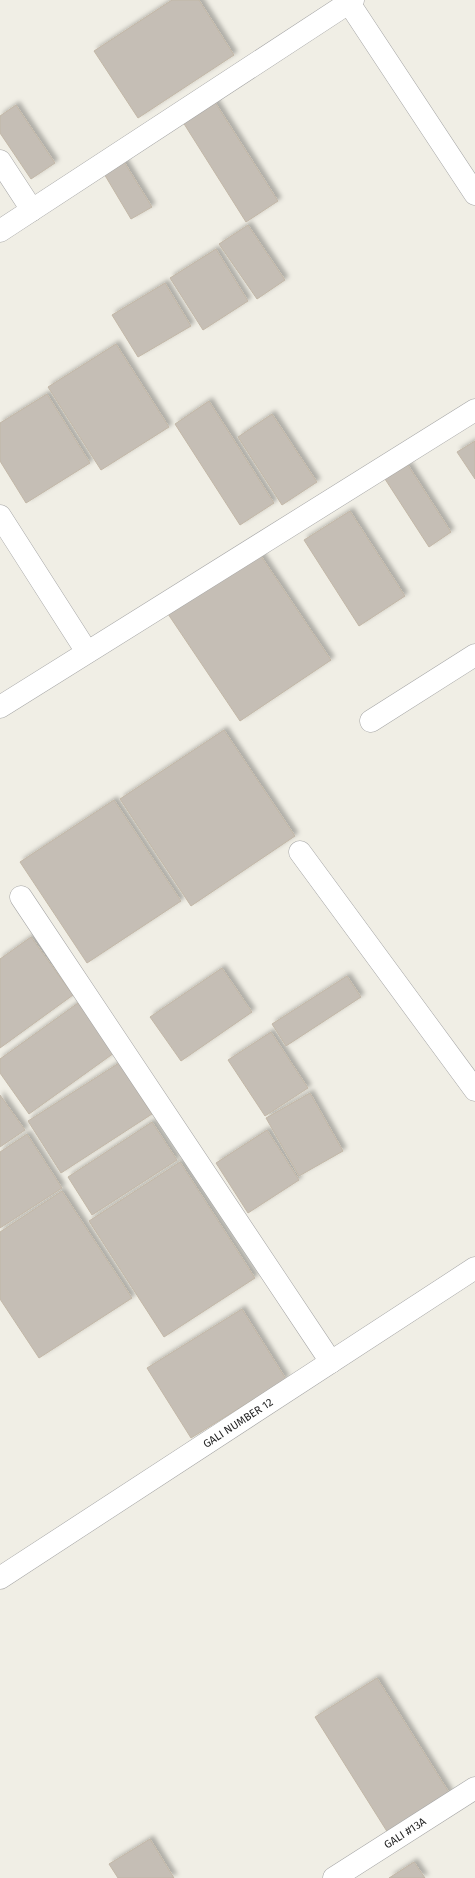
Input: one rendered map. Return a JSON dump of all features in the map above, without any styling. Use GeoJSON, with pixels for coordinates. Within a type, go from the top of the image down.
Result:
{"type":"FeatureCollection","features":[{"type":"Feature","properties":{"kind":"street"},"geometry":{"type":"LineString","coordinates":[[0,231],[350,1],[474,189]]}},
{"type":"Feature","properties":{"kind":"street"},"geometry":{"type":"LineString","coordinates":[[0,161],[32,210]]}},
{"type":"Feature","properties":{"kind":"street"},"geometry":{"type":"LineString","coordinates":[[0,706],[475,410]]}},
{"type":"Feature","properties":{"kind":"street"},"geometry":{"type":"LineString","coordinates":[[0,516],[87,652]]}},
{"type":"Feature","properties":{"kind":"street"},"geometry":{"type":"LineString","coordinates":[[371,721],[475,655]]}},
{"type":"Feature","properties":{"kind":"street"},"geometry":{"type":"LineString","coordinates":[[300,852],[475,1090]]}},
{"type":"Feature","properties":{"kind":"street"},"geometry":{"type":"LineString","coordinates":[[21,897],[331,1362]]}},
{"type":"Feature","properties":{"kind":"street","name":"GALI NUMBER 12"},"geometry":{"type":"LineString","coordinates":[[0,1578],[475,1268]]}},
{"type":"Feature","properties":{"kind":"street","name":"GALI #13A"},"geometry":{"type":"LineString","coordinates":[[334,1878],[475,1788]]}},
{"type":"Feature","properties":{"kind":"building"},"geometry":{"type":"Polygon","coordinates":[[[172,0],[199,0],[234,55],[138,118],[94,51],[172,0]]]}},
{"type":"Feature","properties":{"kind":"building"},"geometry":{"type":"Polygon","coordinates":[[[213,99],[278,201],[246,222],[181,119],[213,99]]]}},
{"type":"Feature","properties":{"kind":"building"},"geometry":{"type":"Polygon","coordinates":[[[16,105],[55,163],[31,179],[0,133],[0,116],[16,105]]]}},
{"type":"Feature","properties":{"kind":"building"},"geometry":{"type":"Polygon","coordinates":[[[123,160],[152,207],[131,219],[103,172],[123,160]]]}},
{"type":"Feature","properties":{"kind":"building"},"geometry":{"type":"Polygon","coordinates":[[[248,225],[285,280],[257,299],[219,244],[248,225]]]}},
{"type":"Feature","properties":{"kind":"building"},"geometry":{"type":"Polygon","coordinates":[[[216,249],[248,301],[203,330],[170,278],[216,249]]]}},
{"type":"Feature","properties":{"kind":"building"},"geometry":{"type":"Polygon","coordinates":[[[165,283],[191,326],[138,357],[112,315],[165,283]]]}},
{"type":"Feature","properties":{"kind":"building"},"geometry":{"type":"Polygon","coordinates":[[[116,344],[169,427],[101,470],[48,387],[116,344]]]}},
{"type":"Feature","properties":{"kind":"building"},"geometry":{"type":"Polygon","coordinates":[[[47,394],[90,463],[26,503],[0,461],[0,423],[47,394]]]}},
{"type":"Feature","properties":{"kind":"building"},"geometry":{"type":"Polygon","coordinates":[[[209,401],[274,503],[240,525],[175,424],[209,401]]]}},
{"type":"Feature","properties":{"kind":"building"},"geometry":{"type":"Polygon","coordinates":[[[272,414],[317,482],[282,505],[238,437],[272,414]]]}},
{"type":"Feature","properties":{"kind":"building"},"geometry":{"type":"Polygon","coordinates":[[[475,441],[475,479],[457,452],[475,441]]]}},
{"type":"Feature","properties":{"kind":"building"},"geometry":{"type":"Polygon","coordinates":[[[408,465],[451,532],[429,547],[385,479],[408,465]]]}},
{"type":"Feature","properties":{"kind":"building"},"geometry":{"type":"Polygon","coordinates":[[[350,511],[405,596],[359,626],[304,540],[350,511]]]}},
{"type":"Feature","properties":{"kind":"building"},"geometry":{"type":"Polygon","coordinates":[[[257,550],[331,660],[240,721],[166,611],[257,550]]]}},
{"type":"Feature","properties":{"kind":"building"},"geometry":{"type":"Polygon","coordinates":[[[224,730],[295,836],[191,906],[120,799],[224,730]]]}},
{"type":"Feature","properties":{"kind":"building"},"geometry":{"type":"Polygon","coordinates":[[[114,800],[181,901],[87,963],[20,862],[114,800]]]}},
{"type":"Feature","properties":{"kind":"building"},"geometry":{"type":"Polygon","coordinates":[[[31,937],[73,995],[0,1048],[0,959],[31,937]]]}},
{"type":"Feature","properties":{"kind":"building"},"geometry":{"type":"Polygon","coordinates":[[[222,968],[252,1012],[181,1061],[150,1017],[222,968]]]}},
{"type":"Feature","properties":{"kind":"building"},"geometry":{"type":"Polygon","coordinates":[[[347,976],[361,997],[286,1046],[272,1024],[347,976]]]}},
{"type":"Feature","properties":{"kind":"building"},"geometry":{"type":"Polygon","coordinates":[[[78,1003],[114,1053],[29,1114],[0,1073],[0,1059],[78,1003]]]}},
{"type":"Feature","properties":{"kind":"building"},"geometry":{"type":"Polygon","coordinates":[[[271,1032],[308,1088],[265,1116],[228,1060],[271,1032]]]}},
{"type":"Feature","properties":{"kind":"building"},"geometry":{"type":"Polygon","coordinates":[[[119,1063],[152,1114],[61,1173],[28,1121],[119,1063]]]}},
{"type":"Feature","properties":{"kind":"building"},"geometry":{"type":"Polygon","coordinates":[[[310,1093],[343,1151],[299,1176],[266,1118],[310,1093]]]}},
{"type":"Feature","properties":{"kind":"building"},"geometry":{"type":"Polygon","coordinates":[[[0,1095],[25,1130],[0,1147],[0,1095]]]}},
{"type":"Feature","properties":{"kind":"building"},"geometry":{"type":"Polygon","coordinates":[[[152,1122],[177,1160],[92,1215],[68,1177],[152,1122]]]}},
{"type":"Feature","properties":{"kind":"building"},"geometry":{"type":"Polygon","coordinates":[[[267,1130],[299,1180],[248,1213],[216,1163],[267,1130]]]}},
{"type":"Feature","properties":{"kind":"building"},"geometry":{"type":"Polygon","coordinates":[[[27,1134],[62,1188],[0,1228],[0,1152],[27,1134]]]}},
{"type":"Feature","properties":{"kind":"building"},"geometry":{"type":"Polygon","coordinates":[[[180,1162],[255,1278],[164,1337],[89,1221],[180,1162]]]}},
{"type":"Feature","properties":{"kind":"building"},"geometry":{"type":"Polygon","coordinates":[[[62,1191],[132,1298],[39,1358],[0,1299],[0,1232],[62,1191]]]}},
{"type":"Feature","properties":{"kind":"building"},"geometry":{"type":"Polygon","coordinates":[[[242,1309],[286,1379],[191,1438],[147,1368],[242,1309]]]}},
{"type":"Feature","properties":{"kind":"building"},"geometry":{"type":"Polygon","coordinates":[[[377,1678],[450,1794],[388,1833],[315,1717],[377,1678]]]}},
{"type":"Feature","properties":{"kind":"building"},"geometry":{"type":"Polygon","coordinates":[[[150,1839],[174,1878],[118,1878],[109,1864],[150,1839]]]}},
{"type":"Feature","properties":{"kind":"building"},"geometry":{"type":"Polygon","coordinates":[[[414,1862],[425,1878],[389,1878],[414,1862]]]}}]}
